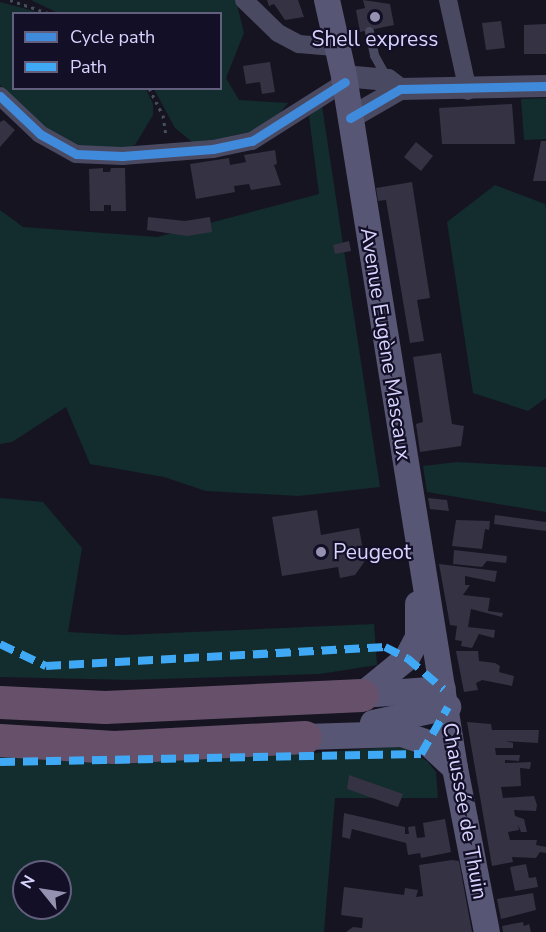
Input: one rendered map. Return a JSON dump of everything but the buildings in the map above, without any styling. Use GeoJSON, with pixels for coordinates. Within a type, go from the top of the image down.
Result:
{"type":"FeatureCollection","features":[{"type":"Feature","properties":{"kind":"highway"},"geometry":{"type":"LineString","coordinates":[[0,702],[105,707],[362,695]]}},
{"type":"Feature","properties":{"kind":"highway"},"geometry":{"type":"LineString","coordinates":[[0,740],[114,747],[305,737]]}},
{"type":"Feature","properties":{"kind":"main road","name":"Avenue Eugène Mascaux"},"geometry":{"type":"LineString","coordinates":[[327,0],[344,79],[418,544],[445,698]]}},
{"type":"Feature","properties":{"kind":"main road"},"geometry":{"type":"LineString","coordinates":[[362,695],[407,658],[418,637],[418,544]]}},
{"type":"Feature","properties":{"kind":"main road"},"geometry":{"type":"LineString","coordinates":[[362,695],[445,698]]}},
{"type":"Feature","properties":{"kind":"main road"},"geometry":{"type":"LineString","coordinates":[[305,737],[445,698]]}},
{"type":"Feature","properties":{"kind":"main road","name":"Chaussée de Thuin"},"geometry":{"type":"LineString","coordinates":[[445,698],[455,768],[487,932]]}},
{"type":"Feature","properties":{"kind":"main road"},"geometry":{"type":"LineString","coordinates":[[305,737],[402,734],[428,743],[455,768]]}},
{"type":"Feature","properties":{"kind":"street"},"geometry":{"type":"LineString","coordinates":[[244,0],[278,33],[298,44],[338,47]]}},
{"type":"Feature","properties":{"kind":"street"},"geometry":{"type":"LineString","coordinates":[[448,0],[468,90]]}},
{"type":"Feature","properties":{"kind":"street"},"geometry":{"type":"LineString","coordinates":[[0,96],[40,134],[76,154],[122,156],[168,153],[252,141],[344,79],[468,90],[546,87]]}},
{"type":"Feature","properties":{"kind":"street"},"geometry":{"type":"LineString","coordinates":[[350,118],[394,85]]}},
{"type":"Feature","properties":{"kind":"lane"},"geometry":{"type":"LineString","coordinates":[[369,31],[374,55],[394,85]]}},
{"type":"Feature","properties":{"kind":"path"},"geometry":{"type":"LineString","coordinates":[[10,0],[32,4],[47,12]]}},
{"type":"Feature","properties":{"kind":"path"},"geometry":{"type":"LineString","coordinates":[[150,90],[163,115],[168,153]]}},
{"type":"Feature","properties":{"kind":"green space"},"geometry":{"type":"Polygon","coordinates":[[[31,0],[236,0],[244,33],[226,78],[239,100],[288,103],[268,128],[195,144],[175,128],[155,90],[222,90],[222,12],[56,12],[31,0]]]}},
{"type":"Feature","properties":{"kind":"green space"},"geometry":{"type":"Polygon","coordinates":[[[0,2],[37,12],[12,12],[12,90],[146,90],[153,104],[153,115],[135,145],[120,150],[86,149],[43,126],[0,85],[0,2]]]}},
{"type":"Feature","properties":{"kind":"green space"},"geometry":{"type":"Polygon","coordinates":[[[546,98],[546,139],[524,140],[521,99],[546,98]]]}},
{"type":"Feature","properties":{"kind":"green space"},"geometry":{"type":"Polygon","coordinates":[[[322,106],[380,487],[299,496],[206,491],[164,477],[90,464],[66,407],[12,442],[0,444],[0,210],[23,227],[157,237],[319,194],[309,116],[322,106]]]}},
{"type":"Feature","properties":{"kind":"green space"},"geometry":{"type":"Polygon","coordinates":[[[495,185],[545,204],[546,209],[546,398],[528,411],[473,393],[447,222],[495,185]]]}},
{"type":"Feature","properties":{"kind":"green space"},"geometry":{"type":"Polygon","coordinates":[[[457,462],[546,467],[546,512],[427,492],[423,466],[457,462]]]}},
{"type":"Feature","properties":{"kind":"green space"},"geometry":{"type":"Polygon","coordinates":[[[0,498],[43,502],[82,548],[68,632],[123,635],[374,624],[377,665],[320,674],[130,680],[0,677],[0,498]]]}},
{"type":"Feature","properties":{"kind":"green space"},"geometry":{"type":"Polygon","coordinates":[[[402,746],[427,761],[436,772],[438,798],[335,798],[324,932],[0,932],[0,756],[314,753],[402,746]]]}},
{"type":"Feature","properties":{"kind":"marked path"},"geometry":{"type":"LineString","coordinates":[[0,644],[46,666],[385,647],[407,658],[443,689]]}},
{"type":"Feature","properties":{"kind":"marked path"},"geometry":{"type":"LineString","coordinates":[[0,762],[421,754],[448,707]]}},
{"type":"Feature","properties":{"kind":"cycle path"},"geometry":{"type":"LineString","coordinates":[[0,96],[40,134],[76,154],[122,156],[213,149],[252,141],[345,82]]}},
{"type":"Feature","properties":{"kind":"cycle path"},"geometry":{"type":"LineString","coordinates":[[350,118],[400,89],[546,86]]}},
{"type":"Feature","properties":{"kind":"place","name":"Shell express"},"geometry":{"type":"Point","coordinates":[375,17]}},
{"type":"Feature","properties":{"kind":"place","name":"Peugeot"},"geometry":{"type":"Point","coordinates":[321,552]}}]}
